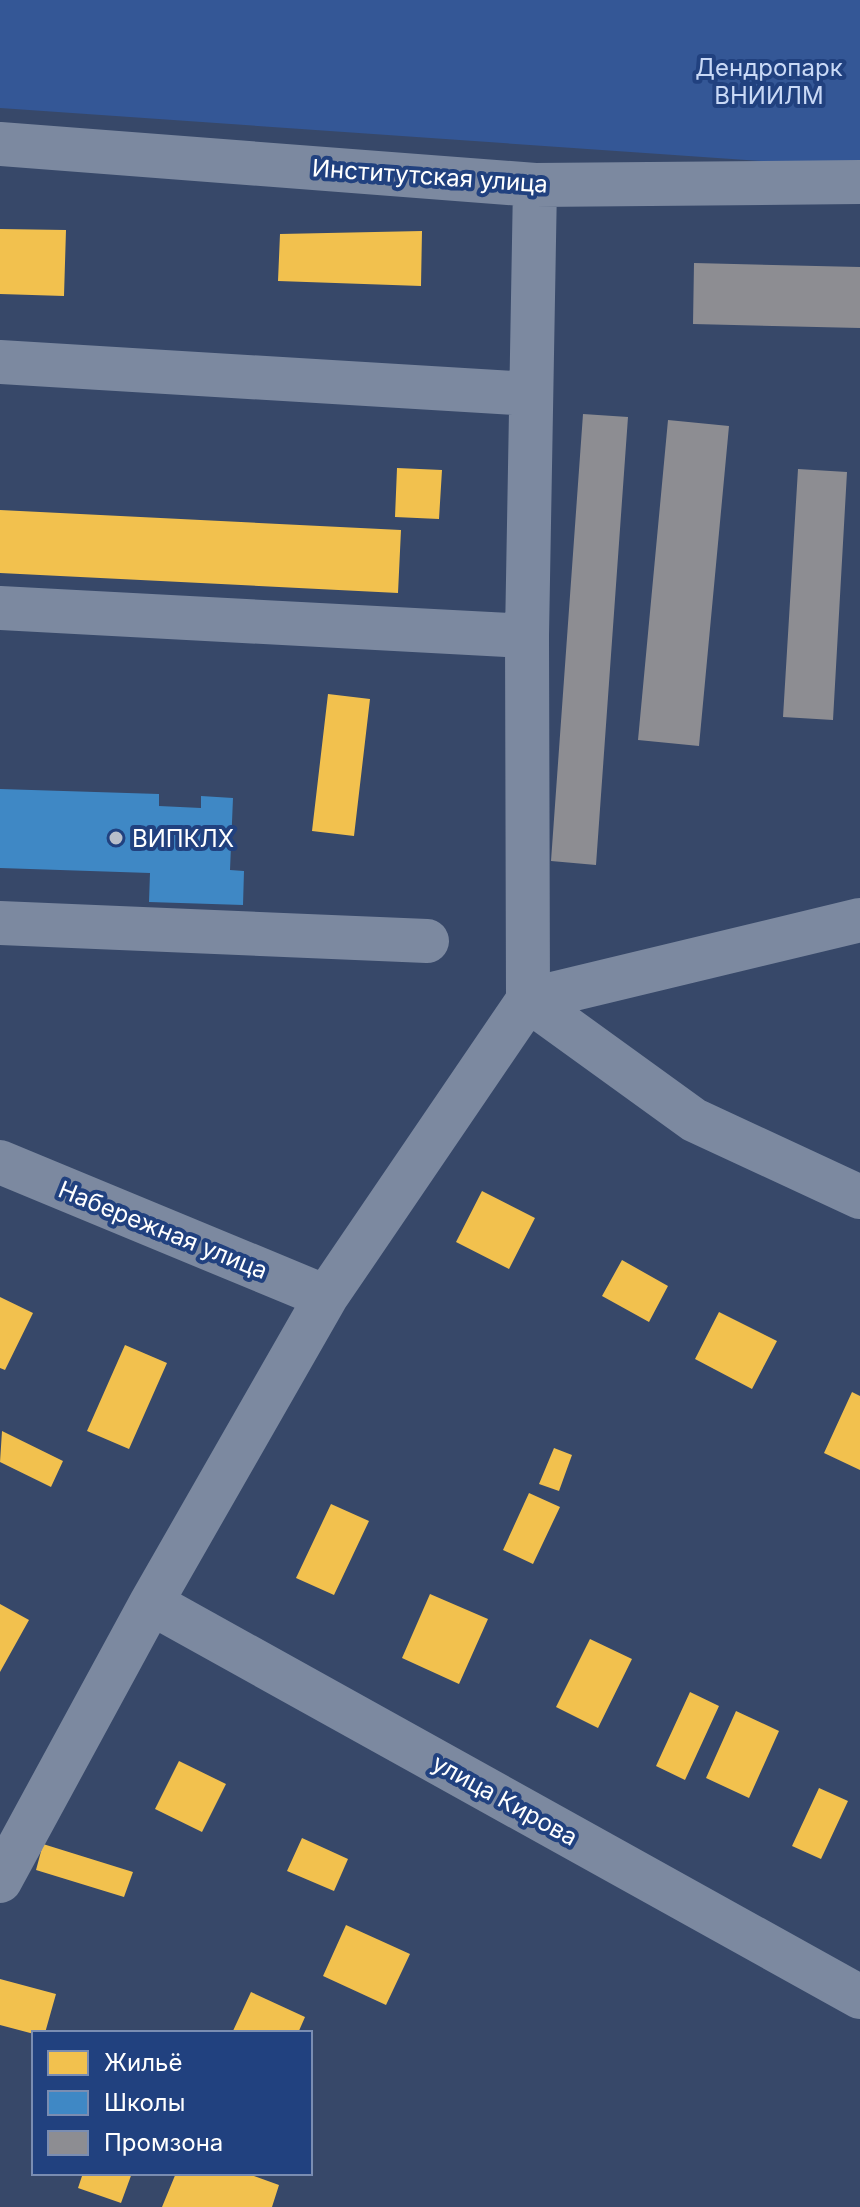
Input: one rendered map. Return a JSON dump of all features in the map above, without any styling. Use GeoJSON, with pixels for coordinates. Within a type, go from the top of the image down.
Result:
{"type":"FeatureCollection","features":[{"type":"Feature","properties":{"kind":"street","name":"Институтская улица"},"geometry":{"type":"LineString","coordinates":[[0,144],[535,185],[860,182]]}},
{"type":"Feature","properties":{"kind":"street"},"geometry":{"type":"LineString","coordinates":[[0,1880],[151,1603],[326,1297],[528,1000],[527,636],[535,185]]}},
{"type":"Feature","properties":{"kind":"street"},"geometry":{"type":"LineString","coordinates":[[0,362],[531,394]]}},
{"type":"Feature","properties":{"kind":"street"},"geometry":{"type":"LineString","coordinates":[[0,608],[527,636]]}},
{"type":"Feature","properties":{"kind":"street"},"geometry":{"type":"LineString","coordinates":[[528,1000],[860,920]]}},
{"type":"Feature","properties":{"kind":"street"},"geometry":{"type":"LineString","coordinates":[[0,923],[427,941]]}},
{"type":"Feature","properties":{"kind":"street"},"geometry":{"type":"LineString","coordinates":[[528,1000],[694,1120],[860,1197]]}},
{"type":"Feature","properties":{"kind":"street","name":"Набережная улица"},"geometry":{"type":"LineString","coordinates":[[0,1162],[326,1297]]}},
{"type":"Feature","properties":{"kind":"street","name":"улица Кирова"},"geometry":{"type":"LineString","coordinates":[[151,1603],[860,1997]]}},
{"type":"Feature","properties":{"kind":"green space","name":"Дендропарк ВНИИЛМ"},"geometry":{"type":"Polygon","coordinates":[[[0,0],[860,0],[860,168],[0,108],[0,0]]]}},
{"type":"Feature","properties":{"kind":"building: Жильё"},"geometry":{"type":"Polygon","coordinates":[[[0,229],[66,230],[64,296],[0,294],[0,229]]]}},
{"type":"Feature","properties":{"kind":"building: Жильё"},"geometry":{"type":"Polygon","coordinates":[[[422,231],[421,286],[278,281],[280,234],[422,231]]]}},
{"type":"Feature","properties":{"kind":"building: Жильё"},"geometry":{"type":"Polygon","coordinates":[[[397,468],[442,470],[439,519],[395,517],[397,468]]]}},
{"type":"Feature","properties":{"kind":"building: Жильё"},"geometry":{"type":"Polygon","coordinates":[[[0,510],[401,530],[398,593],[0,573],[0,510]]]}},
{"type":"Feature","properties":{"kind":"building: Жильё"},"geometry":{"type":"Polygon","coordinates":[[[328,694],[370,699],[354,836],[312,831],[328,694]]]}},
{"type":"Feature","properties":{"kind":"building: Жильё"},"geometry":{"type":"Polygon","coordinates":[[[482,1191],[535,1218],[509,1269],[456,1242],[482,1191]]]}},
{"type":"Feature","properties":{"kind":"building: Жильё"},"geometry":{"type":"Polygon","coordinates":[[[622,1260],[668,1286],[649,1322],[602,1296],[622,1260]]]}},
{"type":"Feature","properties":{"kind":"building: Жильё"},"geometry":{"type":"Polygon","coordinates":[[[0,1297],[33,1313],[5,1370],[0,1368],[0,1297]]]}},
{"type":"Feature","properties":{"kind":"building: Жильё"},"geometry":{"type":"Polygon","coordinates":[[[719,1312],[777,1341],[752,1389],[695,1359],[719,1312]]]}},
{"type":"Feature","properties":{"kind":"building: Жильё"},"geometry":{"type":"Polygon","coordinates":[[[125,1345],[167,1363],[129,1449],[87,1431],[125,1345]]]}},
{"type":"Feature","properties":{"kind":"building: Жильё"},"geometry":{"type":"Polygon","coordinates":[[[852,1392],[860,1396],[860,1470],[824,1453],[852,1392]]]}},
{"type":"Feature","properties":{"kind":"building: Жильё"},"geometry":{"type":"Polygon","coordinates":[[[2,1431],[63,1461],[51,1487],[0,1462],[2,1431]]]}},
{"type":"Feature","properties":{"kind":"building: Жильё"},"geometry":{"type":"Polygon","coordinates":[[[554,1448],[572,1455],[559,1491],[539,1484],[554,1448]]]}},
{"type":"Feature","properties":{"kind":"building: Жильё"},"geometry":{"type":"Polygon","coordinates":[[[529,1493],[560,1507],[533,1564],[503,1550],[529,1493]]]}},
{"type":"Feature","properties":{"kind":"building: Жильё"},"geometry":{"type":"Polygon","coordinates":[[[331,1504],[369,1521],[334,1595],[296,1578],[331,1504]]]}},
{"type":"Feature","properties":{"kind":"building: Жильё"},"geometry":{"type":"Polygon","coordinates":[[[430,1594],[488,1619],[459,1684],[402,1658],[430,1594]]]}},
{"type":"Feature","properties":{"kind":"building: Жильё"},"geometry":{"type":"Polygon","coordinates":[[[0,1604],[29,1620],[0,1672],[0,1604]]]}},
{"type":"Feature","properties":{"kind":"building: Жильё"},"geometry":{"type":"Polygon","coordinates":[[[590,1639],[632,1659],[598,1728],[556,1707],[590,1639]]]}},
{"type":"Feature","properties":{"kind":"building: Жильё"},"geometry":{"type":"Polygon","coordinates":[[[690,1692],[719,1706],[685,1780],[656,1766],[690,1692]]]}},
{"type":"Feature","properties":{"kind":"building: Жильё"},"geometry":{"type":"Polygon","coordinates":[[[736,1711],[779,1731],[749,1798],[706,1778],[736,1711]]]}},
{"type":"Feature","properties":{"kind":"building: Жильё"},"geometry":{"type":"Polygon","coordinates":[[[179,1761],[226,1784],[202,1832],[155,1809],[179,1761]]]}},
{"type":"Feature","properties":{"kind":"building: Жильё"},"geometry":{"type":"Polygon","coordinates":[[[819,1788],[848,1801],[821,1859],[792,1846],[819,1788]]]}},
{"type":"Feature","properties":{"kind":"building: Жильё"},"geometry":{"type":"Polygon","coordinates":[[[302,1838],[348,1859],[334,1891],[287,1871],[302,1838]]]}},
{"type":"Feature","properties":{"kind":"building: Жильё"},"geometry":{"type":"Polygon","coordinates":[[[43,1844],[133,1872],[124,1897],[36,1870],[43,1844]]]}},
{"type":"Feature","properties":{"kind":"building: Жильё"},"geometry":{"type":"Polygon","coordinates":[[[346,1925],[410,1954],[386,2005],[323,1976],[346,1925]]]}},
{"type":"Feature","properties":{"kind":"building: Жильё"},"geometry":{"type":"Polygon","coordinates":[[[0,1979],[56,1994],[46,2031],[32,2031],[32,2033],[0,2025],[0,1979]]]}},
{"type":"Feature","properties":{"kind":"building: Жильё"},"geometry":{"type":"Polygon","coordinates":[[[251,1992],[305,2017],[299,2031],[233,2031],[251,1992]]]}},
{"type":"Feature","properties":{"kind":"building: Жильё"},"geometry":{"type":"Polygon","coordinates":[[[82,2175],[131,2175],[121,2203],[78,2188],[82,2175]]]}},
{"type":"Feature","properties":{"kind":"building: Жильё"},"geometry":{"type":"Polygon","coordinates":[[[175,2175],[252,2175],[279,2185],[272,2207],[162,2207],[175,2175]]]}},
{"type":"Feature","properties":{"kind":"building: Школы","name":"ВИПКЛХ"},"geometry":{"type":"Polygon","coordinates":[[[0,789],[159,794],[159,806],[201,808],[201,796],[233,798],[230,870],[244,871],[243,905],[149,902],[150,873],[0,868],[0,789]]]}},
{"type":"Feature","properties":{"kind":"building: Промзона"},"geometry":{"type":"Polygon","coordinates":[[[694,263],[860,267],[860,328],[693,324],[694,263]]]}},
{"type":"Feature","properties":{"kind":"building: Промзона"},"geometry":{"type":"Polygon","coordinates":[[[583,414],[628,417],[596,865],[551,861],[583,414]]]}},
{"type":"Feature","properties":{"kind":"building: Промзона"},"geometry":{"type":"Polygon","coordinates":[[[668,420],[729,426],[699,746],[638,740],[668,420]]]}},
{"type":"Feature","properties":{"kind":"building: Промзона"},"geometry":{"type":"Polygon","coordinates":[[[798,469],[847,472],[833,720],[783,717],[798,469]]]}},
{"type":"Feature","properties":{"kind":"place","name":"ВИПКЛХ"},"geometry":{"type":"Point","coordinates":[116,838]}}]}
